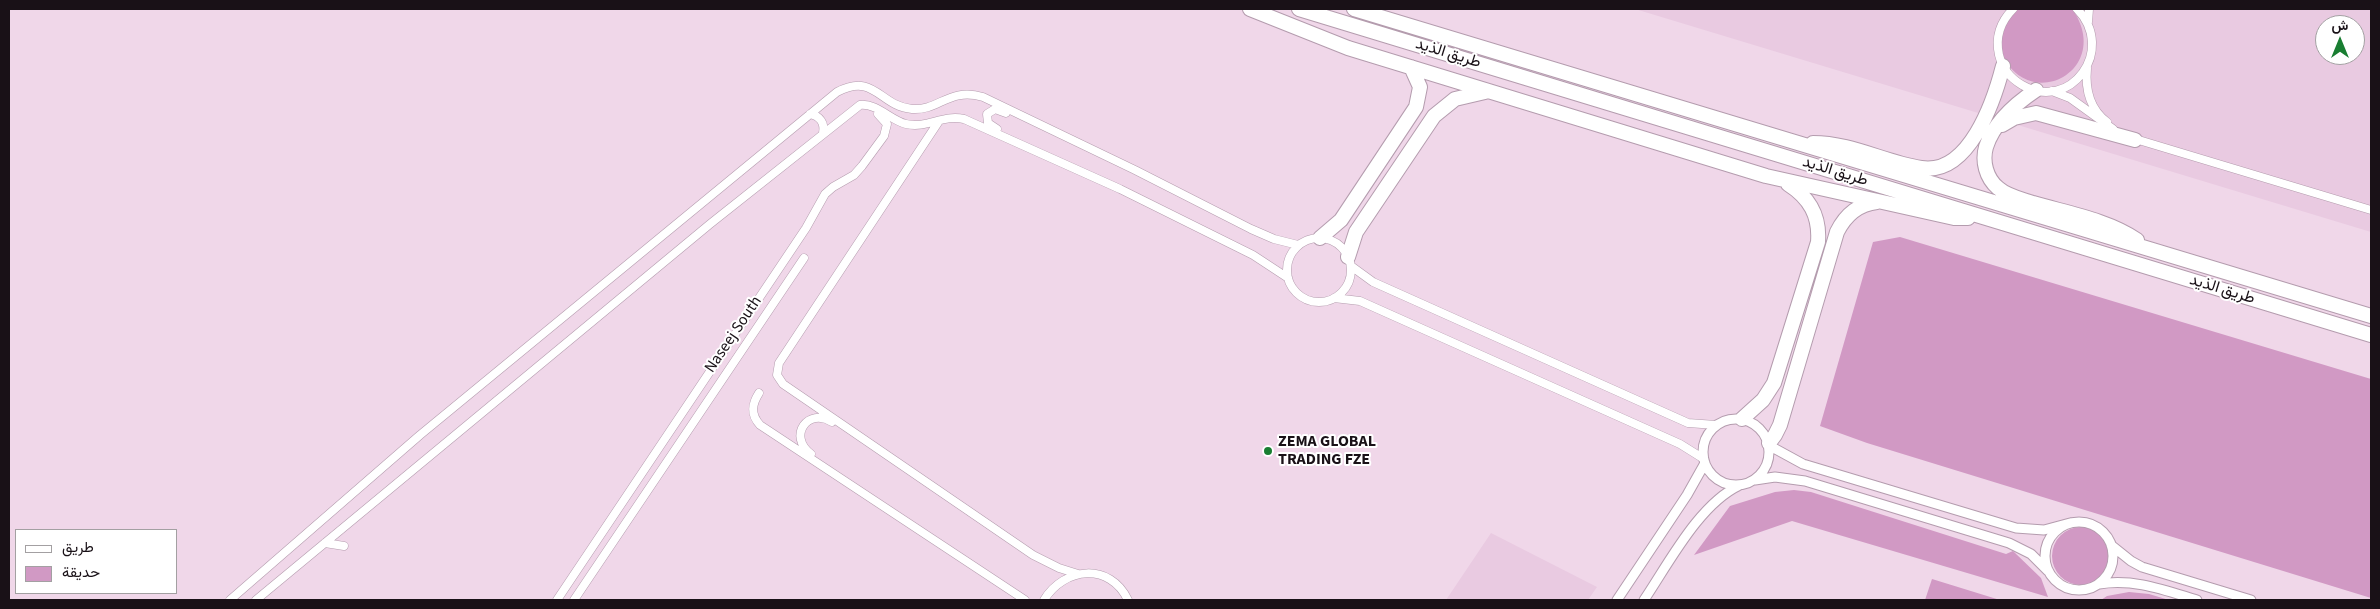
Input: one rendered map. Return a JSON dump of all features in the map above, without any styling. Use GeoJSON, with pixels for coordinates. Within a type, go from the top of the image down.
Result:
{"type":"FeatureCollection","features":[{"type":"Feature","properties":{"kind":"highway"},"geometry":{"type":"LineString","coordinates":[[1250,9],[1329,42],[1766,176],[1789,185],[1807,199],[1817,219],[1818,242],[1774,383],[1764,400],[1742,419]]}},
{"type":"Feature","properties":{"kind":"highway","name":"طريق الذيد"},"geometry":{"type":"LineString","coordinates":[[1299,9],[2371,335]]}},
{"type":"Feature","properties":{"kind":"highway","name":"طريق الذيد"},"geometry":{"type":"LineString","coordinates":[[1354,9],[2371,316]]}},
{"type":"Feature","properties":{"kind":"highway"},"geometry":{"type":"LineString","coordinates":[[1801,144],[1836,144],[1920,168],[1941,166],[1953,160],[1964,149],[1983,124],[1996,96],[2003,66]]}},
{"type":"Feature","properties":{"kind":"highway"},"geometry":{"type":"LineString","coordinates":[[1320,238],[1341,220],[1416,107],[1420,87],[1411,67]]}},
{"type":"Feature","properties":{"kind":"highway"},"geometry":{"type":"LineString","coordinates":[[2036,90],[2012,108],[1988,141],[1984,158],[1988,175],[1998,188],[2013,196],[2113,227],[2131,236],[2147,249]]}},
{"type":"Feature","properties":{"kind":"highway"},"geometry":{"type":"LineString","coordinates":[[1349,262],[1356,232],[1434,116],[1455,99],[1472,93],[1490,92]]}},
{"type":"Feature","properties":{"kind":"highway"},"geometry":{"type":"LineString","coordinates":[[1995,129],[2014,118],[2036,113],[2135,140]]}},
{"type":"Feature","properties":{"kind":"highway"},"geometry":{"type":"LineString","coordinates":[[1766,176],[1954,218],[1981,216]]}},
{"type":"Feature","properties":{"kind":"highway"},"geometry":{"type":"LineString","coordinates":[[1769,445],[1780,425],[1837,232],[1848,216],[1855,210],[1873,203],[1885,202]]}},
{"type":"Feature","properties":{"kind":"street"},"geometry":{"type":"LineString","coordinates":[[2013,9],[2006,17],[1998,36],[1998,46],[2003,66],[2017,82],[2036,90],[2052,91],[2070,98],[2098,121],[2135,140],[2371,210]]}},
{"type":"Feature","properties":{"kind":"street"},"geometry":{"type":"LineString","coordinates":[[2078,9],[2088,22]]}},
{"type":"Feature","properties":{"kind":"street"},"geometry":{"type":"LineString","coordinates":[[2089,9],[2088,22],[2093,47],[2086,78],[2090,101],[2104,120],[2120,132]]}},
{"type":"Feature","properties":{"kind":"street"},"geometry":{"type":"LineString","coordinates":[[2052,91],[2072,83],[2087,67]]}},
{"type":"Feature","properties":{"kind":"street"},"geometry":{"type":"LineString","coordinates":[[230,600],[420,435],[837,92],[849,86],[859,85],[903,108],[916,109],[928,107],[955,95],[977,95],[1256,232],[1298,245]]}},
{"type":"Feature","properties":{"kind":"street"},"geometry":{"type":"LineString","coordinates":[[256,600],[856,106],[864,104],[874,107],[905,124],[924,124],[941,119],[964,120],[1120,189],[1253,255],[1288,278]]}},
{"type":"Feature","properties":{"kind":"street"},"geometry":{"type":"LineString","coordinates":[[1016,142],[1006,133],[990,125],[987,114],[997,109],[1016,117],[1029,119]]}},
{"type":"Feature","properties":{"kind":"street","name":"Naseej South"},"geometry":{"type":"LineString","coordinates":[[557,600],[806,228],[821,199],[833,186],[858,171],[887,130],[884,119],[871,110],[860,110],[840,119]]}},
{"type":"Feature","properties":{"kind":"street"},"geometry":{"type":"LineString","coordinates":[[810,114],[820,119],[824,126],[823,133]]}},
{"type":"Feature","properties":{"kind":"street"},"geometry":{"type":"LineString","coordinates":[[941,119],[931,131],[920,151],[778,366],[777,376],[783,384],[1041,560],[1078,574]]}},
{"type":"Feature","properties":{"kind":"street"},"geometry":{"type":"LineString","coordinates":[[1716,425],[1688,423],[1373,282],[1349,262],[1334,241],[1312,238],[1298,245],[1288,260],[1288,278],[1296,293],[1308,300],[1321,302],[1334,298],[1360,301],[1680,444],[1704,461],[1712,474],[1722,482],[1742,485]]}},
{"type":"Feature","properties":{"kind":"street"},"geometry":{"type":"LineString","coordinates":[[574,600],[804,258]]}},
{"type":"Feature","properties":{"kind":"street"},"geometry":{"type":"LineString","coordinates":[[1334,298],[1345,288],[1351,274],[1349,262]]}},
{"type":"Feature","properties":{"kind":"street"},"geometry":{"type":"LineString","coordinates":[[759,392],[753,409],[758,422],[1025,600]]}},
{"type":"Feature","properties":{"kind":"street"},"geometry":{"type":"LineString","coordinates":[[825,467],[803,446],[800,434],[804,426],[814,418],[823,418],[852,431]]}},
{"type":"Feature","properties":{"kind":"street"},"geometry":{"type":"LineString","coordinates":[[1616,600],[1692,487],[1704,461],[1705,441],[1716,425],[1728,419],[1742,419],[1757,425],[1764,433],[1769,445],[1770,454],[1766,469],[1755,480]]}},
{"type":"Feature","properties":{"kind":"street"},"geometry":{"type":"LineString","coordinates":[[1769,445],[1804,464],[2016,528],[2044,530],[2070,523],[2083,522],[2094,526],[2106,536],[2113,554],[2110,571],[2098,584]]}},
{"type":"Feature","properties":{"kind":"street"},"geometry":{"type":"LineString","coordinates":[[1644,600],[1706,509],[1722,495],[1742,485],[1755,480],[1775,477],[1805,481],[2009,543],[2031,554],[2057,582],[2072,590],[2085,590],[2098,584],[2111,582],[2136,583],[2197,600]]}},
{"type":"Feature","properties":{"kind":"street"},"geometry":{"type":"LineString","coordinates":[[2048,571],[2045,562],[2047,542],[2060,527],[2070,523]]}},
{"type":"Feature","properties":{"kind":"street"},"geometry":{"type":"LineString","coordinates":[[325,543],[344,546]]}},
{"type":"Feature","properties":{"kind":"street"},"geometry":{"type":"LineString","coordinates":[[2111,545],[2142,567],[2251,600]]}},
{"type":"Feature","properties":{"kind":"street"},"geometry":{"type":"LineString","coordinates":[[1044,600],[1054,586],[1069,576],[1078,574],[1094,574],[1112,581],[1120,587],[1128,600]]}},
{"type":"Feature","properties":{"kind":"shaded area"},"geometry":{"type":"Polygon","coordinates":[[[1635,9],[2371,9],[2371,232],[1635,9]]]}},
{"type":"Feature","properties":{"kind":"shaded area"},"geometry":{"type":"Polygon","coordinates":[[[1491,533],[1597,587],[1588,600],[1446,600],[1491,533]]]}},
{"type":"Feature","properties":{"kind":"green space"},"geometry":{"type":"Polygon","coordinates":[[[2014,9],[2073,10],[2082,31],[2083,49],[2077,64],[2066,75],[2051,82],[2035,82],[2020,76],[2006,62],[2001,48],[2001,32],[2004,23],[2014,9]]]}},
{"type":"Feature","properties":{"kind":"green space"},"geometry":{"type":"Polygon","coordinates":[[[1900,237],[2371,379],[2371,598],[1867,443],[1820,426],[1873,242],[1900,237]]]}},
{"type":"Feature","properties":{"kind":"green space"},"geometry":{"type":"Polygon","coordinates":[[[1794,490],[1811,492],[2006,554],[2013,551],[2041,578],[2048,597],[1792,521],[1694,555],[1730,506],[1775,492],[1794,490]]]}},
{"type":"Feature","properties":{"kind":"green space"},"geometry":{"type":"Polygon","coordinates":[[[2075,527],[2087,527],[2102,535],[2110,550],[2110,562],[2102,577],[2087,585],[2075,585],[2060,577],[2052,562],[2052,550],[2060,535],[2075,527]]]}},
{"type":"Feature","properties":{"kind":"green space"},"geometry":{"type":"Polygon","coordinates":[[[1932,579],[2000,600],[1925,600],[1932,579]]]}},
{"type":"Feature","properties":{"kind":"green space"},"geometry":{"type":"Polygon","coordinates":[[[2129,592],[2149,594],[2169,600],[2101,600],[2107,596],[2129,592]]]}},
{"type":"Feature","properties":{"kind":"place","name":"ZEMA GLOBAL TRADING FZE"},"geometry":{"type":"Point","coordinates":[1268,451]}}]}
